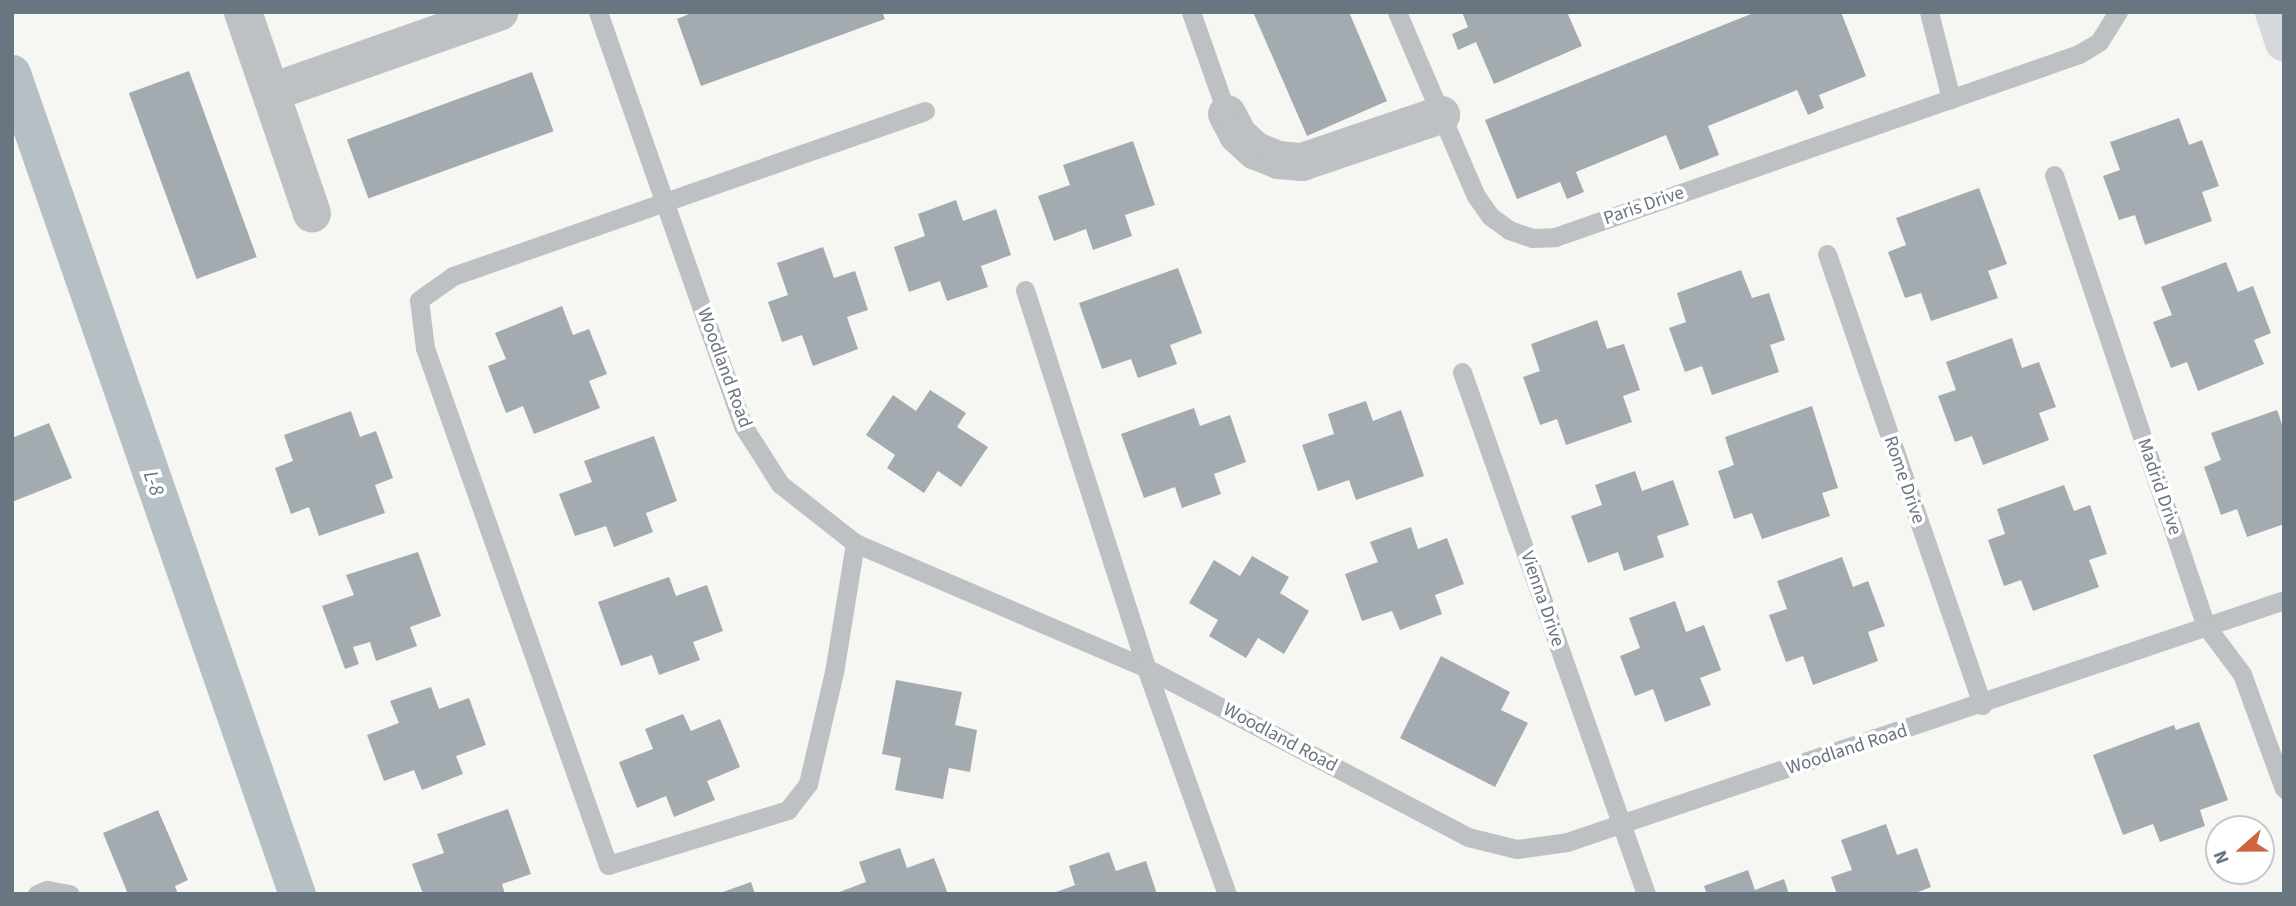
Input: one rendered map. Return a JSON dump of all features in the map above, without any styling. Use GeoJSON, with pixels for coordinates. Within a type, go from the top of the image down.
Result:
{"type":"FeatureCollection","features":[{"type":"Feature","properties":{"kind":"street"},"geometry":{"type":"LineString","coordinates":[[243,12],[313,213]]}},
{"type":"Feature","properties":{"kind":"street"},"geometry":{"type":"LineString","coordinates":[[272,92],[499,12]]}},
{"type":"Feature","properties":{"kind":"street"},"geometry":{"type":"LineString","coordinates":[[2273,12],[2284,42]]}},
{"type":"Feature","properties":{"kind":"street"},"geometry":{"type":"LineString","coordinates":[[1227,114],[1238,135],[1256,151],[1278,160],[1302,162],[1441,115]]}},
{"type":"Feature","properties":{"kind":"lane","name":"Woodland Road"},"geometry":{"type":"LineString","coordinates":[[598,12],[749,438],[780,484],[855,543],[1146,668],[1468,837],[1504,847],[1541,848],[1621,826],[2284,600]]}},
{"type":"Feature","properties":{"kind":"lane"},"geometry":{"type":"LineString","coordinates":[[1191,12],[1227,114]]}},
{"type":"Feature","properties":{"kind":"lane"},"geometry":{"type":"LineString","coordinates":[[1397,12],[1441,115]]}},
{"type":"Feature","properties":{"kind":"lane"},"geometry":{"type":"LineString","coordinates":[[1929,12],[1951,99]]}},
{"type":"Feature","properties":{"kind":"lane","name":"Paris Drive"},"geometry":{"type":"LineString","coordinates":[[1441,115],[1490,216],[1509,230],[1544,237],[2079,54],[2099,42],[2118,12]]}},
{"type":"Feature","properties":{"kind":"lane"},"geometry":{"type":"LineString","coordinates":[[855,543],[834,672],[808,784],[788,810],[608,866],[430,361],[419,300],[453,276],[925,111]]}},
{"type":"Feature","properties":{"kind":"lane","name":"Madrid Drive"},"geometry":{"type":"LineString","coordinates":[[2054,175],[2206,626],[2242,674],[2284,789]]}},
{"type":"Feature","properties":{"kind":"lane","name":"Rome Drive"},"geometry":{"type":"LineString","coordinates":[[1828,254],[1982,705]]}},
{"type":"Feature","properties":{"kind":"lane"},"geometry":{"type":"LineString","coordinates":[[1026,290],[1146,668],[1227,894]]}},
{"type":"Feature","properties":{"kind":"lane","name":"Vienna Drive"},"geometry":{"type":"LineString","coordinates":[[1462,372],[1621,826]]}},
{"type":"Feature","properties":{"kind":"lane"},"geometry":{"type":"LineString","coordinates":[[1621,826],[1646,894]]}},
{"type":"Feature","properties":{"kind":"lane"},"geometry":{"type":"LineString","coordinates":[[37,894],[47,890],[70,894]]}},
{"type":"Feature","properties":{"kind":"building"},"geometry":{"type":"Polygon","coordinates":[[[694,12],[882,12],[885,19],[701,86],[677,19],[694,12]]]}},
{"type":"Feature","properties":{"kind":"building"},"geometry":{"type":"Polygon","coordinates":[[[1253,12],[1349,12],[1387,101],[1307,136],[1253,12]]]}},
{"type":"Feature","properties":{"kind":"building"},"geometry":{"type":"Polygon","coordinates":[[[1462,12],[1567,12],[1582,46],[1494,84],[1476,42],[1458,50],[1452,34],[1468,27],[1462,12]]]}},
{"type":"Feature","properties":{"kind":"building"},"geometry":{"type":"Polygon","coordinates":[[[1756,12],[1841,12],[1866,76],[1819,95],[1824,108],[1808,115],[1797,90],[1708,126],[1719,155],[1680,170],[1666,135],[1576,172],[1584,192],[1567,199],[1560,182],[1517,199],[1485,120],[1756,12]]]}},
{"type":"Feature","properties":{"kind":"building"},"geometry":{"type":"Polygon","coordinates":[[[189,71],[257,257],[197,279],[129,93],[189,71]]]}},
{"type":"Feature","properties":{"kind":"building"},"geometry":{"type":"Polygon","coordinates":[[[532,72],[554,131],[368,199],[347,139],[532,72]]]}},
{"type":"Feature","properties":{"kind":"building"},"geometry":{"type":"Polygon","coordinates":[[[2179,118],[2189,145],[2202,140],[2219,186],[2202,192],[2212,221],[2145,245],[2135,215],[2119,220],[2103,176],[2120,170],[2110,142],[2179,118]]]}},
{"type":"Feature","properties":{"kind":"building"},"geometry":{"type":"Polygon","coordinates":[[[1133,141],[1155,205],[1125,215],[1132,236],[1093,250],[1086,229],[1054,241],[1038,196],[1070,185],[1063,165],[1133,141]]]}},
{"type":"Feature","properties":{"kind":"building"},"geometry":{"type":"Polygon","coordinates":[[[1979,188],[2007,264],[1988,271],[1998,298],[1931,321],[1921,293],[1905,298],[1888,252],[1906,245],[1896,218],[1979,188]]]}},
{"type":"Feature","properties":{"kind":"building"},"geometry":{"type":"Polygon","coordinates":[[[956,200],[963,221],[996,209],[1011,255],[981,266],[988,287],[947,301],[940,281],[909,292],[894,247],[925,236],[918,214],[956,200]]]}},
{"type":"Feature","properties":{"kind":"building"},"geometry":{"type":"Polygon","coordinates":[[[823,247],[834,278],[855,271],[868,310],[847,317],[858,349],[813,366],[802,335],[782,342],[768,302],[788,295],[777,263],[823,247]]]}},
{"type":"Feature","properties":{"kind":"building"},"geometry":{"type":"Polygon","coordinates":[[[2226,262],[2238,292],[2253,286],[2271,333],[2254,340],[2264,364],[2198,391],[2187,362],[2171,368],[2153,322],[2172,315],[2161,287],[2226,262]]]}},
{"type":"Feature","properties":{"kind":"building"},"geometry":{"type":"Polygon","coordinates":[[[1178,268],[1202,333],[1170,345],[1177,364],[1138,378],[1131,359],[1102,369],[1079,303],[1178,268]]]}},
{"type":"Feature","properties":{"kind":"building"},"geometry":{"type":"Polygon","coordinates":[[[1741,270],[1752,298],[1769,293],[1785,340],[1770,345],[1779,372],[1712,395],[1702,366],[1685,372],[1669,328],[1686,322],[1677,293],[1741,270]]]}},
{"type":"Feature","properties":{"kind":"building"},"geometry":{"type":"Polygon","coordinates":[[[562,306],[573,335],[589,329],[607,374],[589,381],[600,408],[534,434],[523,406],[506,413],[488,366],[506,359],[495,333],[562,306]]]}},
{"type":"Feature","properties":{"kind":"building"},"geometry":{"type":"Polygon","coordinates":[[[1597,320],[1607,349],[1624,344],[1640,390],[1623,396],[1632,422],[1566,445],[1557,419],[1540,425],[1523,377],[1540,371],[1531,344],[1597,320]]]}},
{"type":"Feature","properties":{"kind":"building"},"geometry":{"type":"Polygon","coordinates":[[[2012,338],[2022,368],[2039,362],[2056,407],[2039,413],[2049,440],[1983,465],[1972,436],[1955,442],[1938,396],[1956,390],[1946,362],[2012,338]]]}},
{"type":"Feature","properties":{"kind":"building"},"geometry":{"type":"Polygon","coordinates":[[[930,390],[966,413],[957,427],[988,447],[961,487],[938,471],[924,493],[887,468],[895,455],[866,435],[893,395],[916,411],[930,390]]]}},
{"type":"Feature","properties":{"kind":"building"},"geometry":{"type":"Polygon","coordinates":[[[1366,401],[1373,421],[1401,410],[1424,476],[1356,500],[1349,480],[1318,491],[1302,445],[1334,434],[1328,414],[1366,401]]]}},
{"type":"Feature","properties":{"kind":"building"},"geometry":{"type":"Polygon","coordinates":[[[1812,406],[1838,488],[1822,493],[1830,516],[1762,539],[1752,513],[1734,519],[1718,471],[1734,465],[1725,437],[1812,406]]]}},
{"type":"Feature","properties":{"kind":"building"},"geometry":{"type":"Polygon","coordinates":[[[1194,408],[1200,426],[1230,415],[1246,462],[1214,474],[1221,494],[1182,508],[1175,487],[1144,498],[1121,434],[1194,408]]]}},
{"type":"Feature","properties":{"kind":"building"},"geometry":{"type":"Polygon","coordinates":[[[2277,410],[2284,430],[2284,524],[2247,537],[2237,509],[2221,515],[2204,467],[2221,460],[2211,433],[2277,410]]]}},
{"type":"Feature","properties":{"kind":"building"},"geometry":{"type":"Polygon","coordinates":[[[351,411],[360,437],[376,431],[393,478],[375,485],[385,513],[319,536],[309,507],[291,514],[275,468],[293,461],[284,435],[351,411]]]}},
{"type":"Feature","properties":{"kind":"building"},"geometry":{"type":"Polygon","coordinates":[[[49,423],[72,478],[12,502],[12,438],[49,423]]]}},
{"type":"Feature","properties":{"kind":"building"},"geometry":{"type":"Polygon","coordinates":[[[654,436],[677,501],[646,513],[653,532],[614,547],[606,526],[575,536],[559,494],[592,482],[584,461],[654,436]]]}},
{"type":"Feature","properties":{"kind":"building"},"geometry":{"type":"Polygon","coordinates":[[[1635,471],[1642,491],[1673,480],[1689,525],[1657,536],[1664,557],[1624,571],[1618,552],[1588,563],[1571,516],[1602,505],[1595,485],[1635,471]]]}},
{"type":"Feature","properties":{"kind":"building"},"geometry":{"type":"Polygon","coordinates":[[[2064,485],[2074,511],[2090,505],[2107,554],[2089,560],[2099,587],[2033,611],[2021,580],[2004,586],[1988,540],[2005,534],[1997,509],[2064,485]]]}},
{"type":"Feature","properties":{"kind":"building"},"geometry":{"type":"Polygon","coordinates":[[[1411,527],[1418,549],[1447,538],[1464,584],[1435,595],[1442,614],[1400,630],[1392,611],[1362,621],[1345,574],[1378,562],[1370,542],[1411,527]]]}},
{"type":"Feature","properties":{"kind":"building"},"geometry":{"type":"Polygon","coordinates":[[[418,552],[441,616],[410,627],[417,646],[376,661],[370,642],[353,647],[359,664],[345,669],[322,606],[354,595],[346,575],[418,552]]]}},
{"type":"Feature","properties":{"kind":"building"},"geometry":{"type":"Polygon","coordinates":[[[1252,556],[1289,577],[1280,593],[1309,611],[1284,654],[1258,638],[1246,658],[1209,636],[1218,620],[1189,603],[1214,560],[1240,576],[1252,556]]]}},
{"type":"Feature","properties":{"kind":"building"},"geometry":{"type":"Polygon","coordinates":[[[1842,557],[1853,587],[1868,581],[1885,626],[1868,632],[1878,661],[1813,685],[1803,656],[1786,662],[1769,615],[1787,609],[1777,581],[1842,557]]]}},
{"type":"Feature","properties":{"kind":"building"},"geometry":{"type":"Polygon","coordinates":[[[669,577],[676,596],[707,585],[723,631],[693,642],[700,660],[659,675],[652,655],[621,666],[598,602],[669,577]]]}},
{"type":"Feature","properties":{"kind":"building"},"geometry":{"type":"Polygon","coordinates":[[[1675,601],[1686,632],[1704,625],[1721,670],[1700,678],[1711,705],[1665,722],[1653,689],[1635,696],[1620,656],[1640,648],[1629,618],[1675,601]]]}},
{"type":"Feature","properties":{"kind":"building"},"geometry":{"type":"Polygon","coordinates":[[[1441,656],[1510,692],[1501,710],[1528,723],[1495,787],[1400,738],[1441,656]]]}},
{"type":"Feature","properties":{"kind":"building"},"geometry":{"type":"Polygon","coordinates":[[[896,680],[962,692],[955,725],[977,730],[970,772],[949,768],[943,799],[895,790],[901,758],[882,754],[896,680]]]}},
{"type":"Feature","properties":{"kind":"building"},"geometry":{"type":"Polygon","coordinates":[[[431,687],[439,709],[469,698],[486,745],[456,756],[463,774],[422,790],[414,770],[384,781],[367,735],[399,723],[390,701],[431,687]]]}},
{"type":"Feature","properties":{"kind":"building"},"geometry":{"type":"Polygon","coordinates":[[[683,714],[691,731],[720,719],[740,767],[707,781],[715,800],[674,817],[666,796],[637,808],[619,762],[653,749],[645,729],[683,714]]]}},
{"type":"Feature","properties":{"kind":"building"},"geometry":{"type":"Polygon","coordinates":[[[2199,722],[2228,800],[2200,810],[2205,826],[2160,842],[2153,824],[2123,835],[2093,755],[2174,725],[2176,730],[2199,722]]]}},
{"type":"Feature","properties":{"kind":"building"},"geometry":{"type":"Polygon","coordinates":[[[508,809],[531,874],[502,884],[505,894],[423,894],[412,864],[444,853],[437,834],[508,809]]]}},
{"type":"Feature","properties":{"kind":"building"},"geometry":{"type":"Polygon","coordinates":[[[158,810],[188,880],[175,886],[178,894],[128,894],[103,833],[158,810]]]}},
{"type":"Feature","properties":{"kind":"building"},"geometry":{"type":"Polygon","coordinates":[[[1886,824],[1897,855],[1917,848],[1931,887],[1913,894],[1837,894],[1831,877],[1852,870],[1841,840],[1886,824]]]}},
{"type":"Feature","properties":{"kind":"building"},"geometry":{"type":"Polygon","coordinates":[[[900,848],[907,868],[934,858],[948,894],[834,894],[866,882],[859,862],[900,848]]]}},
{"type":"Feature","properties":{"kind":"building"},"geometry":{"type":"Polygon","coordinates":[[[1109,852],[1116,871],[1146,861],[1157,894],[1051,894],[1075,885],[1069,866],[1109,852]]]}},
{"type":"Feature","properties":{"kind":"building"},"geometry":{"type":"Polygon","coordinates":[[[1748,870],[1755,890],[1784,879],[1789,894],[1707,894],[1704,886],[1748,870]]]}},
{"type":"Feature","properties":{"kind":"building"},"geometry":{"type":"Polygon","coordinates":[[[751,882],[755,894],[720,894],[720,893],[751,882]]]}},
{"type":"Feature","properties":{"kind":"waterway","name":"L-8"},"geometry":{"type":"LineString","coordinates":[[12,73],[297,894]]}}]}
